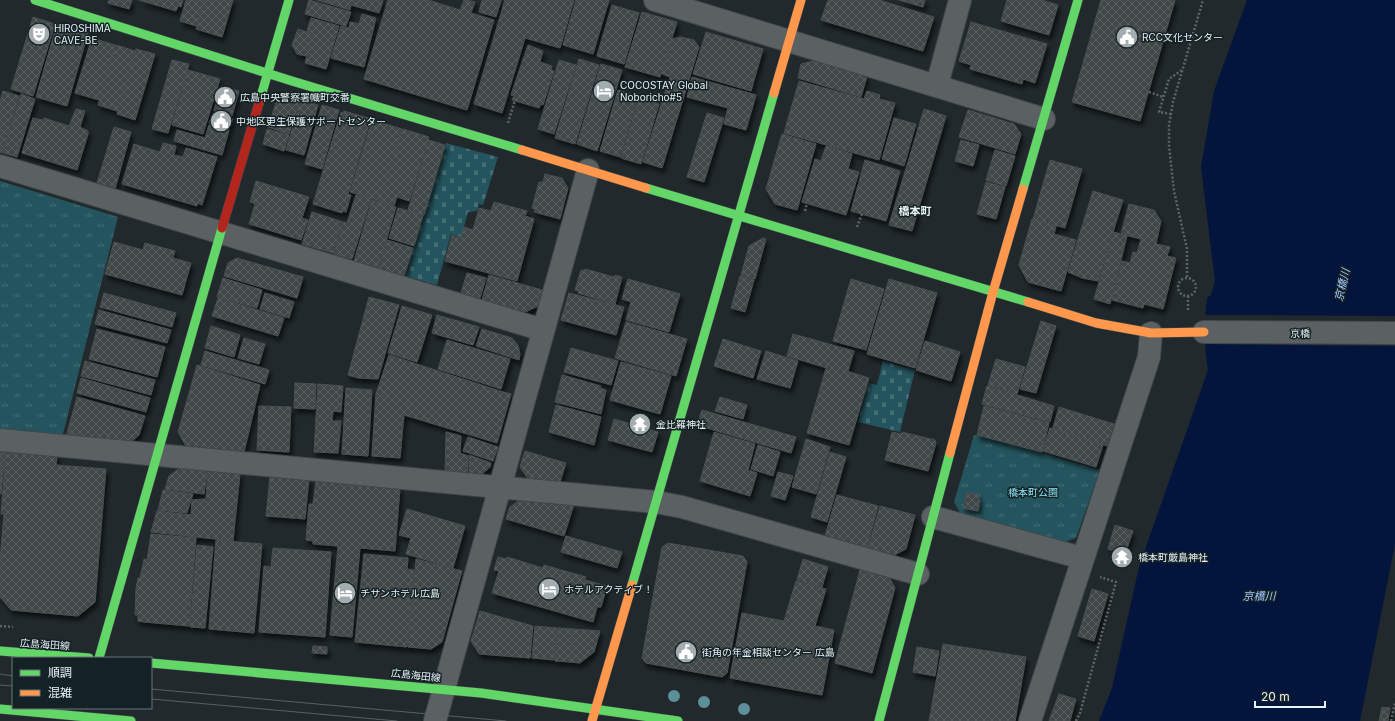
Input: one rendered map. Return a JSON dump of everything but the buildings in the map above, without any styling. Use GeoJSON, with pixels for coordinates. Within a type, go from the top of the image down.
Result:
{"type":"FeatureCollection","features":[{"type":"Feature","properties":{"kind":"street"},"geometry":{"type":"LineString","coordinates":[[35,0],[588,170],[1096,323],[1151,333],[1204,332]]}},
{"type":"Feature","properties":{"kind":"street"},"geometry":{"type":"LineString","coordinates":[[99,657],[289,0]]}},
{"type":"Feature","properties":{"kind":"street"},"geometry":{"type":"LineString","coordinates":[[655,0],[937,85],[1044,119]]}},
{"type":"Feature","properties":{"kind":"street"},"geometry":{"type":"LineString","coordinates":[[592,721],[740,216],[801,0]]}},
{"type":"Feature","properties":{"kind":"street"},"geometry":{"type":"LineString","coordinates":[[937,85],[960,0]]}},
{"type":"Feature","properties":{"kind":"street"},"geometry":{"type":"LineString","coordinates":[[879,721],[993,292],[1078,0]]}},
{"type":"Feature","properties":{"kind":"street"},"geometry":{"type":"LineString","coordinates":[[0,166],[544,330]]}},
{"type":"Feature","properties":{"kind":"street"},"geometry":{"type":"LineString","coordinates":[[435,721],[588,170]]}},
{"type":"Feature","properties":{"kind":"street","name":"京橋"},"geometry":{"type":"LineString","coordinates":[[1204,332],[1395,333]]}},
{"type":"Feature","properties":{"kind":"street"},"geometry":{"type":"LineString","coordinates":[[1030,721],[1082,558],[1149,357],[1151,333]]}},
{"type":"Feature","properties":{"kind":"street"},"geometry":{"type":"LineString","coordinates":[[0,440],[656,502],[682,507],[918,574]]}},
{"type":"Feature","properties":{"kind":"street"},"geometry":{"type":"LineString","coordinates":[[933,517],[1082,558]]}},
{"type":"Feature","properties":{"kind":"street","name":"広島海田線"},"geometry":{"type":"LineString","coordinates":[[0,651],[76,657]]}},
{"type":"Feature","properties":{"kind":"street","name":"広島海田線"},"geometry":{"type":"LineString","coordinates":[[152,663],[444,689],[596,708],[678,721]]}},
{"type":"Feature","properties":{"kind":"street"},"geometry":{"type":"LineString","coordinates":[[0,709],[82,715],[131,721]]}},
{"type":"Feature","properties":{"kind":"path"},"geometry":{"type":"LineString","coordinates":[[1187,278],[1187,249],[1175,197],[1169,146],[1171,114],[1203,0]]}},
{"type":"Feature","properties":{"kind":"path"},"geometry":{"type":"LineString","coordinates":[[1171,114],[1159,112],[1163,97],[1169,79],[1183,70]]}},
{"type":"Feature","properties":{"kind":"path"},"geometry":{"type":"LineString","coordinates":[[1148,92],[1163,97]]}},
{"type":"Feature","properties":{"kind":"path"},"geometry":{"type":"LineString","coordinates":[[507,127],[515,100]]}},
{"type":"Feature","properties":{"kind":"path"},"geometry":{"type":"LineString","coordinates":[[855,233],[862,214]]}},
{"type":"Feature","properties":{"kind":"path"},"geometry":{"type":"LineString","coordinates":[[1182,279],[1192,279],[1196,283],[1197,289],[1193,294],[1188,296],[1182,295],[1179,290],[1178,284],[1182,279]]}},
{"type":"Feature","properties":{"kind":"path"},"geometry":{"type":"LineString","coordinates":[[1188,296],[1188,317]]}},
{"type":"Feature","properties":{"kind":"path"},"geometry":{"type":"LineString","coordinates":[[1076,721],[1080,713],[1116,582]]}},
{"type":"Feature","properties":{"kind":"path"},"geometry":{"type":"LineString","coordinates":[[1391,721],[1395,703]]}},
{"type":"Feature","properties":{"kind":"green space"},"geometry":{"type":"Polygon","coordinates":[[[446,143],[498,157],[483,205],[479,204],[477,211],[468,212],[461,237],[451,234],[437,285],[405,276],[446,143]]]}},
{"type":"Feature","properties":{"kind":"green space"},"geometry":{"type":"Polygon","coordinates":[[[0,181],[118,217],[62,438],[0,431],[0,181]]]}},
{"type":"Feature","properties":{"kind":"green space"},"geometry":{"type":"Polygon","coordinates":[[[883,361],[915,370],[900,432],[858,422],[868,383],[877,385],[883,361]]]}},
{"type":"Feature","properties":{"kind":"green space","name":"橋本町公園"},"geometry":{"type":"Polygon","coordinates":[[[974,435],[1044,453],[1100,470],[1076,538],[1062,543],[962,516],[954,502],[974,435]]]}},
{"type":"Feature","properties":{"kind":"water","name":"京橋川"},"geometry":{"type":"Polygon","coordinates":[[[1247,0],[1395,0],[1395,544],[1360,721],[1099,721],[1112,688],[1139,567],[1208,370],[1205,344],[1206,307],[1207,298],[1211,295],[1215,281],[1201,167],[1214,91],[1247,0]]]}},
{"type":"Feature","properties":{"kind":"pier"},"geometry":{"type":"Polygon","coordinates":[[[1205,315],[1395,316],[1395,346],[1204,344],[1205,315]]]}},
{"type":"Feature","properties":{"kind":"tram line"},"geometry":{"type":"LineString","coordinates":[[0,674],[12,676]]}},
{"type":"Feature","properties":{"kind":"tram line"},"geometry":{"type":"LineString","coordinates":[[0,685],[12,686]]}},
{"type":"Feature","properties":{"kind":"tram line"},"geometry":{"type":"LineString","coordinates":[[152,689],[506,721]]}},
{"type":"Feature","properties":{"kind":"tram line"},"geometry":{"type":"LineString","coordinates":[[152,699],[397,721]]}},
{"type":"Feature","properties":{"kind":"traffic: fast"},"geometry":{"type":"LineString","coordinates":[[35,0],[292,81],[522,150]]}},
{"type":"Feature","properties":{"kind":"traffic: fast"},"geometry":{"type":"LineString","coordinates":[[259,103],[289,0]]}},
{"type":"Feature","properties":{"kind":"traffic: fast"},"geometry":{"type":"LineString","coordinates":[[1023,189],[1078,0]]}},
{"type":"Feature","properties":{"kind":"traffic: fast"},"geometry":{"type":"LineString","coordinates":[[632,585],[774,93]]}},
{"type":"Feature","properties":{"kind":"traffic: fast"},"geometry":{"type":"LineString","coordinates":[[646,188],[1028,302]]}},
{"type":"Feature","properties":{"kind":"traffic: fast"},"geometry":{"type":"LineString","coordinates":[[99,657],[222,228]]}},
{"type":"Feature","properties":{"kind":"traffic: fast"},"geometry":{"type":"LineString","coordinates":[[879,721],[950,453]]}},
{"type":"Feature","properties":{"kind":"traffic: fast"},"geometry":{"type":"LineString","coordinates":[[0,651],[76,657]]}},
{"type":"Feature","properties":{"kind":"traffic: fast"},"geometry":{"type":"LineString","coordinates":[[152,663],[481,693],[678,721]]}},
{"type":"Feature","properties":{"kind":"traffic: fast"},"geometry":{"type":"LineString","coordinates":[[0,709],[131,721]]}},
{"type":"Feature","properties":{"kind":"traffic: slow"},"geometry":{"type":"LineString","coordinates":[[774,93],[801,0]]}},
{"type":"Feature","properties":{"kind":"traffic: slow"},"geometry":{"type":"LineString","coordinates":[[522,150],[646,188]]}},
{"type":"Feature","properties":{"kind":"traffic: slow"},"geometry":{"type":"LineString","coordinates":[[950,453],[993,292],[1023,189]]}},
{"type":"Feature","properties":{"kind":"traffic: slow"},"geometry":{"type":"LineString","coordinates":[[1028,302],[1096,323],[1151,333],[1204,332]]}},
{"type":"Feature","properties":{"kind":"traffic: slow"},"geometry":{"type":"LineString","coordinates":[[592,721],[632,585]]}},
{"type":"Feature","properties":{"kind":"traffic: jam"},"geometry":{"type":"LineString","coordinates":[[222,228],[259,103]]}},
{"type":"Feature","properties":{"kind":"place","name":"HIROSHIMA CAVE-BE"},"geometry":{"type":"Point","coordinates":[39,34]}},
{"type":"Feature","properties":{"kind":"place","name":"RCC文化センター"},"geometry":{"type":"Point","coordinates":[1127,37]}},
{"type":"Feature","properties":{"kind":"place","name":"COCOSTAY Global Noboricho#5"},"geometry":{"type":"Point","coordinates":[604,91]}},
{"type":"Feature","properties":{"kind":"place","name":"広島中央警察署幟町交番"},"geometry":{"type":"Point","coordinates":[225,97]}},
{"type":"Feature","properties":{"kind":"place","name":"中地区更生保護サポートセンター"},"geometry":{"type":"Point","coordinates":[221,121]}},
{"type":"Feature","properties":{"kind":"place","name":"金比羅神社"},"geometry":{"type":"Point","coordinates":[640,424]}},
{"type":"Feature","properties":{"kind":"place","name":"橋本町厳島神社"},"geometry":{"type":"Point","coordinates":[1122,557]}},
{"type":"Feature","properties":{"kind":"place","name":"ホテルアクティブ！"},"geometry":{"type":"Point","coordinates":[549,589]}},
{"type":"Feature","properties":{"kind":"place","name":"チサンホテル広島"},"geometry":{"type":"Point","coordinates":[345,593]}},
{"type":"Feature","properties":{"kind":"place","name":"街角の年金相談センター 広島"},"geometry":{"type":"Point","coordinates":[686,652]}},
{"type":"Feature","properties":{"kind":"district","name":"橋本町"},"geometry":{"type":"Point","coordinates":[915,211]}}]}
